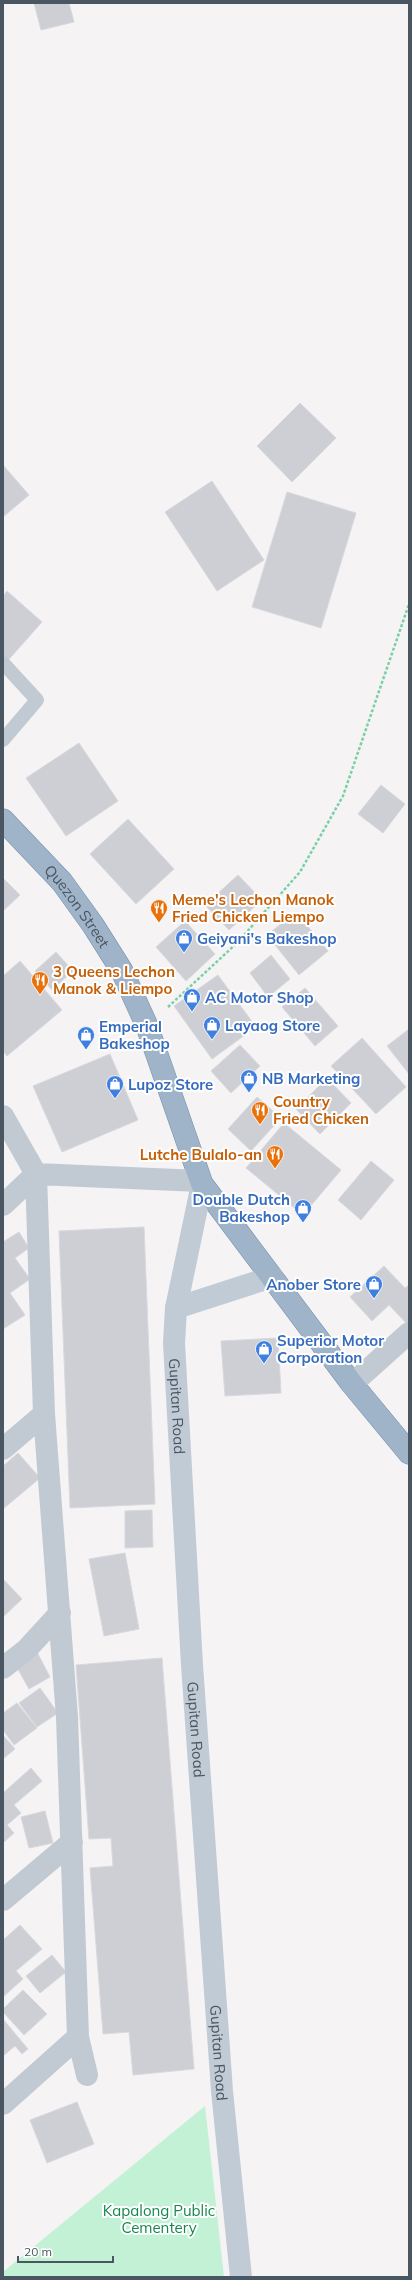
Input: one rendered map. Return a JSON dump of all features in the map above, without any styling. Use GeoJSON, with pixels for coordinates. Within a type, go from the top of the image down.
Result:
{"type":"FeatureCollection","features":[{"type":"Feature","properties":{"kind":"highway","name":"Quezon Street"},"geometry":{"type":"LineString","coordinates":[[3,820],[62,882],[94,925],[122,971],[147,1026],[201,1183],[352,1384],[409,1453]]}},
{"type":"Feature","properties":{"kind":"main road","name":"Gupitan Road"},"geometry":{"type":"LineString","coordinates":[[201,1183],[176,1308],[174,1343],[175,1390],[192,1665],[222,2090],[241,2277]]}},
{"type":"Feature","properties":{"kind":"main road"},"geometry":{"type":"LineString","coordinates":[[176,1308],[272,1277]]}},
{"type":"Feature","properties":{"kind":"street"},"geometry":{"type":"LineString","coordinates":[[3,1116],[36,1174],[44,1414],[60,1613],[72,1842],[78,2037],[87,2075]]}},
{"type":"Feature","properties":{"kind":"street"},"geometry":{"type":"LineString","coordinates":[[3,1205],[36,1174],[201,1183]]}},
{"type":"Feature","properties":{"kind":"street"},"geometry":{"type":"LineString","coordinates":[[352,1384],[409,1333]]}},
{"type":"Feature","properties":{"kind":"street"},"geometry":{"type":"LineString","coordinates":[[3,1449],[44,1414]]}},
{"type":"Feature","properties":{"kind":"street"},"geometry":{"type":"LineString","coordinates":[[3,1668],[27,1649],[60,1613]]}},
{"type":"Feature","properties":{"kind":"street"},"geometry":{"type":"LineString","coordinates":[[3,1900],[72,1842]]}},
{"type":"Feature","properties":{"kind":"street"},"geometry":{"type":"LineString","coordinates":[[3,2104],[78,2037]]}},
{"type":"Feature","properties":{"kind":"lane"},"geometry":{"type":"LineString","coordinates":[[3,663],[37,700],[3,740]]}},
{"type":"Feature","properties":{"kind":"path"},"geometry":{"type":"LineString","coordinates":[[147,1026],[237,943],[300,872],[343,796],[409,604]]}},
{"type":"Feature","properties":{"kind":"green space","name":"Kapalong Public Cementery"},"geometry":{"type":"Polygon","coordinates":[[[205,2106],[224,2277],[3,2277],[3,2272],[205,2106]]]}},
{"type":"Feature","properties":{"kind":"building"},"geometry":{"type":"Polygon","coordinates":[[[34,3],[69,3],[74,22],[41,30],[34,3]]]}},
{"type":"Feature","properties":{"kind":"building"},"geometry":{"type":"Polygon","coordinates":[[[300,403],[336,438],[292,482],[257,446],[300,403]]]}},
{"type":"Feature","properties":{"kind":"building"},"geometry":{"type":"Polygon","coordinates":[[[3,465],[29,495],[3,517],[3,465]]]}},
{"type":"Feature","properties":{"kind":"building"},"geometry":{"type":"Polygon","coordinates":[[[212,481],[264,560],[217,591],[165,512],[212,481]]]}},
{"type":"Feature","properties":{"kind":"building"},"geometry":{"type":"Polygon","coordinates":[[[287,492],[356,513],[321,628],[252,607],[287,492]]]}},
{"type":"Feature","properties":{"kind":"building"},"geometry":{"type":"Polygon","coordinates":[[[7,591],[42,622],[3,666],[3,596],[7,591]]]}},
{"type":"Feature","properties":{"kind":"building"},"geometry":{"type":"Polygon","coordinates":[[[79,743],[118,801],[66,836],[26,778],[79,743]]]}},
{"type":"Feature","properties":{"kind":"building"},"geometry":{"type":"Polygon","coordinates":[[[381,785],[405,804],[383,833],[358,814],[381,785]]]}},
{"type":"Feature","properties":{"kind":"building"},"geometry":{"type":"Polygon","coordinates":[[[128,819],[174,869],[136,904],[90,854],[128,819]]]}},
{"type":"Feature","properties":{"kind":"building"},"geometry":{"type":"Polygon","coordinates":[[[238,875],[262,900],[229,930],[205,905],[238,875]]]}},
{"type":"Feature","properties":{"kind":"building"},"geometry":{"type":"Polygon","coordinates":[[[3,878],[20,895],[3,911],[3,878]]]}},
{"type":"Feature","properties":{"kind":"building"},"geometry":{"type":"Polygon","coordinates":[[[296,912],[328,951],[299,975],[267,935],[296,912]]]}},
{"type":"Feature","properties":{"kind":"building"},"geometry":{"type":"Polygon","coordinates":[[[185,921],[215,954],[186,981],[156,947],[185,921]]]}},
{"type":"Feature","properties":{"kind":"building"},"geometry":{"type":"Polygon","coordinates":[[[56,952],[73,971],[52,990],[35,971],[56,952]]]}},
{"type":"Feature","properties":{"kind":"building"},"geometry":{"type":"Polygon","coordinates":[[[271,955],[290,979],[268,997],[250,973],[271,955]]]}},
{"type":"Feature","properties":{"kind":"building"},"geometry":{"type":"Polygon","coordinates":[[[20,961],[62,1010],[7,1056],[3,1051],[3,976],[20,961]]]}},
{"type":"Feature","properties":{"kind":"building"},"geometry":{"type":"Polygon","coordinates":[[[218,975],[256,1027],[212,1059],[174,1006],[218,975]]]}},
{"type":"Feature","properties":{"kind":"building"},"geometry":{"type":"Polygon","coordinates":[[[305,988],[338,1026],[315,1046],[282,1007],[305,988]]]}},
{"type":"Feature","properties":{"kind":"building"},"geometry":{"type":"Polygon","coordinates":[[[409,1029],[409,1074],[387,1046],[409,1029]]]}},
{"type":"Feature","properties":{"kind":"building"},"geometry":{"type":"Polygon","coordinates":[[[362,1038],[406,1087],[376,1114],[331,1066],[362,1038]]]}},
{"type":"Feature","properties":{"kind":"building"},"geometry":{"type":"Polygon","coordinates":[[[240,1045],[260,1066],[231,1093],[211,1071],[240,1045]]]}},
{"type":"Feature","properties":{"kind":"building"},"geometry":{"type":"Polygon","coordinates":[[[110,1054],[138,1120],[62,1152],[33,1086],[110,1054]]]}},
{"type":"Feature","properties":{"kind":"building"},"geometry":{"type":"Polygon","coordinates":[[[327,1078],[351,1103],[320,1134],[296,1109],[327,1078]]]}},
{"type":"Feature","properties":{"kind":"building"},"geometry":{"type":"Polygon","coordinates":[[[257,1097],[281,1118],[251,1151],[228,1129],[257,1097]]]}},
{"type":"Feature","properties":{"kind":"building"},"geometry":{"type":"Polygon","coordinates":[[[284,1123],[341,1170],[303,1215],[246,1168],[284,1123]]]}},
{"type":"Feature","properties":{"kind":"building"},"geometry":{"type":"Polygon","coordinates":[[[371,1161],[394,1180],[361,1220],[338,1200],[371,1161]]]}},
{"type":"Feature","properties":{"kind":"building"},"geometry":{"type":"Polygon","coordinates":[[[144,1227],[155,1504],[70,1508],[59,1231],[144,1227]]]}},
{"type":"Feature","properties":{"kind":"building"},"geometry":{"type":"Polygon","coordinates":[[[19,1232],[29,1248],[15,1258],[30,1279],[10,1293],[25,1315],[3,1329],[3,1242],[19,1232]]]}},
{"type":"Feature","properties":{"kind":"building"},"geometry":{"type":"Polygon","coordinates":[[[384,1266],[405,1288],[409,1285],[409,1326],[389,1305],[372,1321],[350,1297],[384,1266]]]}},
{"type":"Feature","properties":{"kind":"building"},"geometry":{"type":"Polygon","coordinates":[[[278,1338],[281,1393],[225,1396],[221,1341],[278,1338]]]}},
{"type":"Feature","properties":{"kind":"building"},"geometry":{"type":"Polygon","coordinates":[[[18,1453],[40,1478],[3,1509],[3,1466],[18,1453]]]}},
{"type":"Feature","properties":{"kind":"building"},"geometry":{"type":"Polygon","coordinates":[[[152,1510],[153,1547],[125,1548],[125,1511],[152,1510]]]}},
{"type":"Feature","properties":{"kind":"building"},"geometry":{"type":"Polygon","coordinates":[[[125,1553],[139,1629],[104,1636],[89,1559],[125,1553]]]}},
{"type":"Feature","properties":{"kind":"building"},"geometry":{"type":"Polygon","coordinates":[[[3,1579],[22,1599],[3,1617],[3,1579]]]}},
{"type":"Feature","properties":{"kind":"building"},"geometry":{"type":"Polygon","coordinates":[[[37,1652],[50,1677],[29,1689],[15,1664],[37,1652]]]}},
{"type":"Feature","properties":{"kind":"building"},"geometry":{"type":"Polygon","coordinates":[[[162,1658],[194,2069],[133,2075],[129,2032],[103,2034],[90,1868],[113,1866],[111,1838],[89,1839],[76,1665],[162,1658]]]}},
{"type":"Feature","properties":{"kind":"building"},"geometry":{"type":"Polygon","coordinates":[[[40,1688],[58,1713],[37,1727],[19,1703],[40,1688]]]}},
{"type":"Feature","properties":{"kind":"building"},"geometry":{"type":"Polygon","coordinates":[[[17,1703],[37,1728],[14,1745],[3,1730],[3,1713],[17,1703]]]}},
{"type":"Feature","properties":{"kind":"building"},"geometry":{"type":"Polygon","coordinates":[[[3,1735],[15,1749],[3,1759],[3,1735]]]}},
{"type":"Feature","properties":{"kind":"building"},"geometry":{"type":"Polygon","coordinates":[[[31,1768],[42,1781],[14,1805],[21,1813],[7,1825],[14,1833],[3,1843],[3,1793],[31,1768]]]}},
{"type":"Feature","properties":{"kind":"building"},"geometry":{"type":"Polygon","coordinates":[[[45,1811],[53,1843],[29,1848],[21,1817],[45,1811]]]}},
{"type":"Feature","properties":{"kind":"building"},"geometry":{"type":"Polygon","coordinates":[[[20,1925],[42,1949],[16,1971],[23,1979],[3,1997],[3,1940],[20,1925]]]}},
{"type":"Feature","properties":{"kind":"building"},"geometry":{"type":"Polygon","coordinates":[[[52,1955],[66,1972],[40,1993],[26,1976],[52,1955]]]}},
{"type":"Feature","properties":{"kind":"building"},"geometry":{"type":"Polygon","coordinates":[[[23,1990],[47,2014],[24,2035],[3,2012],[3,2009],[23,1990]]]}},
{"type":"Feature","properties":{"kind":"building"},"geometry":{"type":"Polygon","coordinates":[[[3,2019],[28,2049],[22,2054],[15,2046],[3,2056],[3,2019]]]}},
{"type":"Feature","properties":{"kind":"building"},"geometry":{"type":"Polygon","coordinates":[[[77,2102],[94,2144],[47,2163],[30,2120],[77,2102]]]}},
{"type":"Feature","properties":{"kind":"place","name":"Meme's Lechon Manok Fried Chicken Liempo"},"geometry":{"type":"Point","coordinates":[159,923]}},
{"type":"Feature","properties":{"kind":"place","name":"Geiyani's Bakeshop"},"geometry":{"type":"Point","coordinates":[184,953]}},
{"type":"Feature","properties":{"kind":"place","name":"3 Queens Lechon Manok & Liempo"},"geometry":{"type":"Point","coordinates":[40,995]}},
{"type":"Feature","properties":{"kind":"place","name":"AC Motor Shop"},"geometry":{"type":"Point","coordinates":[192,1012]}},
{"type":"Feature","properties":{"kind":"place","name":"Layaog Store"},"geometry":{"type":"Point","coordinates":[212,1040]}},
{"type":"Feature","properties":{"kind":"place","name":"Emperial Bakeshop"},"geometry":{"type":"Point","coordinates":[86,1050]}},
{"type":"Feature","properties":{"kind":"place","name":"NB Marketing"},"geometry":{"type":"Point","coordinates":[249,1093]}},
{"type":"Feature","properties":{"kind":"place","name":"Lupoz Store"},"geometry":{"type":"Point","coordinates":[115,1099]}},
{"type":"Feature","properties":{"kind":"place","name":"Country Fried Chicken"},"geometry":{"type":"Point","coordinates":[260,1125]}},
{"type":"Feature","properties":{"kind":"place","name":"Lutche Bulalo-an"},"geometry":{"type":"Point","coordinates":[275,1169]}},
{"type":"Feature","properties":{"kind":"place","name":"Double Dutch Bakeshop"},"geometry":{"type":"Point","coordinates":[303,1223]}},
{"type":"Feature","properties":{"kind":"place","name":"Anober Store"},"geometry":{"type":"Point","coordinates":[374,1299]}},
{"type":"Feature","properties":{"kind":"place","name":"Superior Motor Corporation"},"geometry":{"type":"Point","coordinates":[264,1364]}}]}
